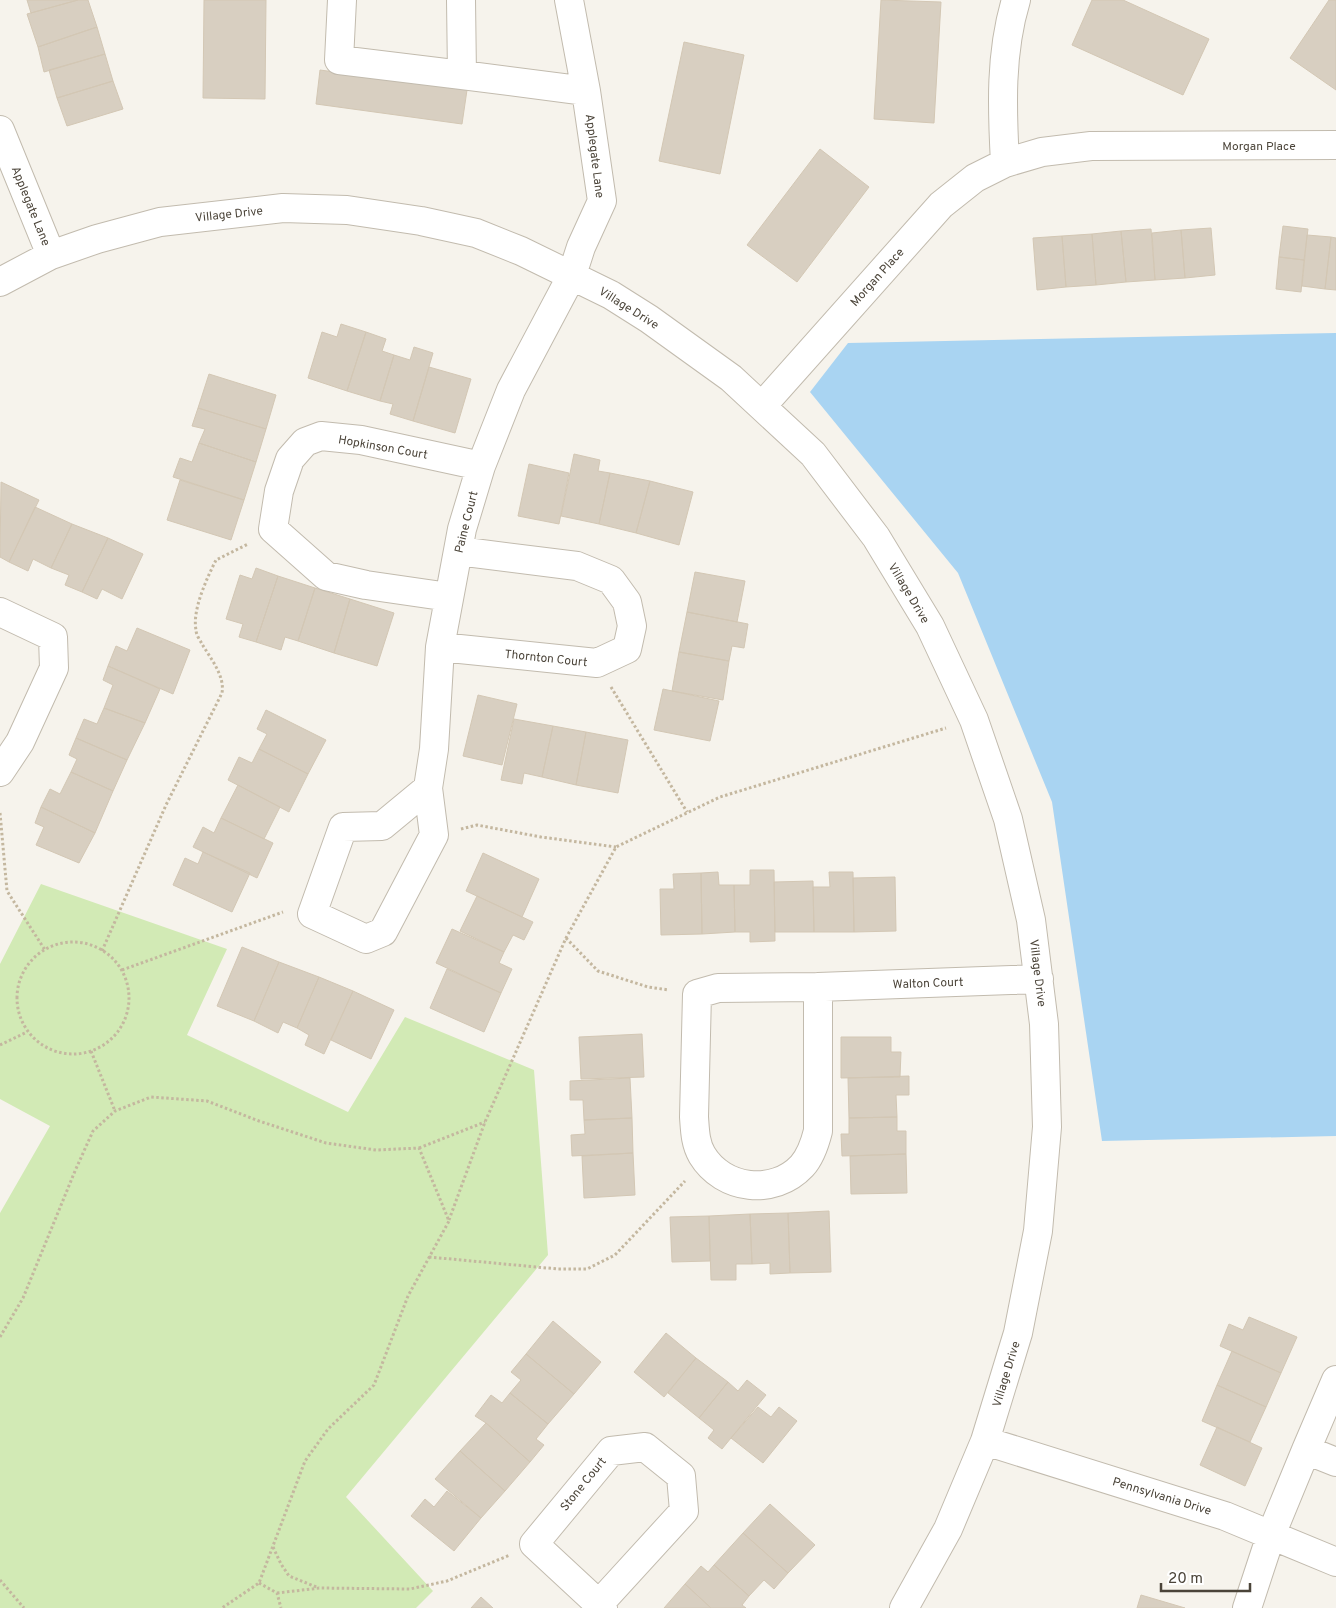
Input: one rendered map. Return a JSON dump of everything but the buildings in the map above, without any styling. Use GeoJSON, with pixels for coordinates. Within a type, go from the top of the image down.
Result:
{"type":"FeatureCollection","features":[{"type":"Feature","properties":{"kind":"street"},"geometry":{"type":"LineString","coordinates":[[342,0],[340,60],[586,91]]}},
{"type":"Feature","properties":{"kind":"street"},"geometry":{"type":"LineString","coordinates":[[461,0],[462,75]]}},
{"type":"Feature","properties":{"kind":"street","name":"Applegate Lane"},"geometry":{"type":"LineString","coordinates":[[569,0],[586,91],[602,201],[581,247],[572,275]]}},
{"type":"Feature","properties":{"kind":"street"},"geometry":{"type":"LineString","coordinates":[[1005,163],[1001,98],[1005,52],[1016,0]]}},
{"type":"Feature","properties":{"kind":"street","name":"Applegate Lane"},"geometry":{"type":"LineString","coordinates":[[0,130],[51,254]]}},
{"type":"Feature","properties":{"kind":"street","name":"Morgan Place"},"geometry":{"type":"LineString","coordinates":[[762,406],[941,205],[975,178],[1005,163],[1042,152],[1091,146],[1336,145]]}},
{"type":"Feature","properties":{"kind":"street","name":"Village Drive"},"geometry":{"type":"LineString","coordinates":[[0,282],[51,254],[160,222],[283,208],[347,210],[421,221],[476,233],[521,251],[611,295],[649,319],[731,378],[813,454],[876,537],[930,626],[974,720],[1008,819],[1032,920],[1044,1024],[1047,1127],[1038,1231],[1018,1333],[985,1441],[948,1529],[904,1608]]}},
{"type":"Feature","properties":{"kind":"street","name":"Paine Court"},"geometry":{"type":"LineString","coordinates":[[434,835],[428,788],[434,749],[440,647],[462,528],[482,466],[511,390],[572,275]]}},
{"type":"Feature","properties":{"kind":"street","name":"Hopkinson Court"},"geometry":{"type":"LineString","coordinates":[[272,529],[279,491],[290,459],[305,442],[321,436],[361,440],[482,466]]}},
{"type":"Feature","properties":{"kind":"street"},"geometry":{"type":"LineString","coordinates":[[272,529],[326,576],[366,585],[449,597]]}},
{"type":"Feature","properties":{"kind":"street","name":"Thornton Court"},"geometry":{"type":"LineString","coordinates":[[440,647],[597,664],[627,649],[632,626],[627,602],[611,580],[577,566],[458,551]]}},
{"type":"Feature","properties":{"kind":"street"},"geometry":{"type":"LineString","coordinates":[[0,612],[53,637],[54,668],[20,742],[0,772]]}},
{"type":"Feature","properties":{"kind":"street"},"geometry":{"type":"LineString","coordinates":[[428,788],[382,826],[343,827],[312,914],[366,939],[383,932],[434,835]]}},
{"type":"Feature","properties":{"kind":"street","name":"Walton Court"},"geometry":{"type":"LineString","coordinates":[[697,994],[718,988],[818,987],[1039,979]]}},
{"type":"Feature","properties":{"kind":"street"},"geometry":{"type":"LineString","coordinates":[[697,994],[695,1136],[702,1154],[714,1169],[730,1180],[749,1186],[768,1185],[787,1178],[802,1166],[813,1150],[818,1131],[818,987]]}},
{"type":"Feature","properties":{"kind":"street"},"geometry":{"type":"LineString","coordinates":[[1247,1608],[1271,1535],[1336,1380]]}},
{"type":"Feature","properties":{"kind":"street","name":"Pennsylvania Drive"},"geometry":{"type":"LineString","coordinates":[[985,1441],[1225,1516],[1336,1562]]}},
{"type":"Feature","properties":{"kind":"street","name":"Stone Court"},"geometry":{"type":"LineString","coordinates":[[645,1447],[681,1476],[684,1511],[601,1606],[534,1544],[610,1451],[645,1447]]}},
{"type":"Feature","properties":{"kind":"street"},"geometry":{"type":"LineString","coordinates":[[1306,1450],[1336,1462]]}},
{"type":"Feature","properties":{"kind":"path"},"geometry":{"type":"LineString","coordinates":[[102,951],[166,804],[222,694],[223,685],[220,674],[196,632],[195,621],[202,592],[208,577],[216,560],[254,541],[272,529]]}},
{"type":"Feature","properties":{"kind":"path"},"geometry":{"type":"LineString","coordinates":[[597,664],[687,812]]}},
{"type":"Feature","properties":{"kind":"path"},"geometry":{"type":"LineString","coordinates":[[434,835],[477,825],[541,838],[616,847],[720,797],[974,720]]}},
{"type":"Feature","properties":{"kind":"path"},"geometry":{"type":"LineString","coordinates":[[0,813],[7,891],[46,950]]}},
{"type":"Feature","properties":{"kind":"path"},"geometry":{"type":"LineString","coordinates":[[222,1608],[259,1583],[304,1462],[328,1429],[374,1385],[408,1296],[449,1221],[485,1122],[566,938],[616,847]]}},
{"type":"Feature","properties":{"kind":"path"},"geometry":{"type":"LineString","coordinates":[[122,970],[281,912],[312,914]]}},
{"type":"Feature","properties":{"kind":"path"},"geometry":{"type":"LineString","coordinates":[[566,938],[598,971],[648,987],[697,994]]}},
{"type":"Feature","properties":{"kind":"path"},"geometry":{"type":"LineString","coordinates":[[76,942],[94,946],[110,956],[122,970],[128,988],[129,1007],[123,1025],[112,1040],[91,1052],[77,1055],[58,1053],[41,1045],[27,1032],[19,1016],[16,998],[19,980],[28,964],[41,951],[46,950],[58,944],[76,942]]}},
{"type":"Feature","properties":{"kind":"path"},"geometry":{"type":"LineString","coordinates":[[0,1045],[27,1032]]}},
{"type":"Feature","properties":{"kind":"path"},"geometry":{"type":"LineString","coordinates":[[91,1052],[115,1111]]}},
{"type":"Feature","properties":{"kind":"path"},"geometry":{"type":"LineString","coordinates":[[0,1337],[23,1298],[93,1131],[115,1111],[151,1097],[208,1101],[259,1121],[326,1143],[376,1150],[419,1148],[485,1122]]}},
{"type":"Feature","properties":{"kind":"path"},"geometry":{"type":"LineString","coordinates":[[419,1148],[449,1221]]}},
{"type":"Feature","properties":{"kind":"path"},"geometry":{"type":"LineString","coordinates":[[429,1257],[558,1269],[587,1269],[615,1255],[688,1178],[702,1154]]}},
{"type":"Feature","properties":{"kind":"path"},"geometry":{"type":"LineString","coordinates":[[259,1583],[277,1593],[320,1588],[410,1589],[447,1581],[534,1544]]}},
{"type":"Feature","properties":{"kind":"path"},"geometry":{"type":"LineString","coordinates":[[273,1547],[280,1564],[289,1576],[320,1588]]}},
{"type":"Feature","properties":{"kind":"path"},"geometry":{"type":"LineString","coordinates":[[0,1580],[24,1608]]}},
{"type":"Feature","properties":{"kind":"path"},"geometry":{"type":"LineString","coordinates":[[277,1593],[281,1608]]}},
{"type":"Feature","properties":{"kind":"green space"},"geometry":{"type":"Polygon","coordinates":[[[41,884],[227,949],[187,1035],[348,1112],[405,1017],[534,1070],[548,1255],[346,1497],[433,1591],[416,1608],[0,1608],[0,1213],[50,1126],[0,1099],[0,964],[41,884]]]}},
{"type":"Feature","properties":{"kind":"water"},"geometry":{"type":"Polygon","coordinates":[[[1336,333],[1336,1136],[1102,1141],[1052,802],[958,573],[810,392],[848,343],[1336,333]]]}}]}
